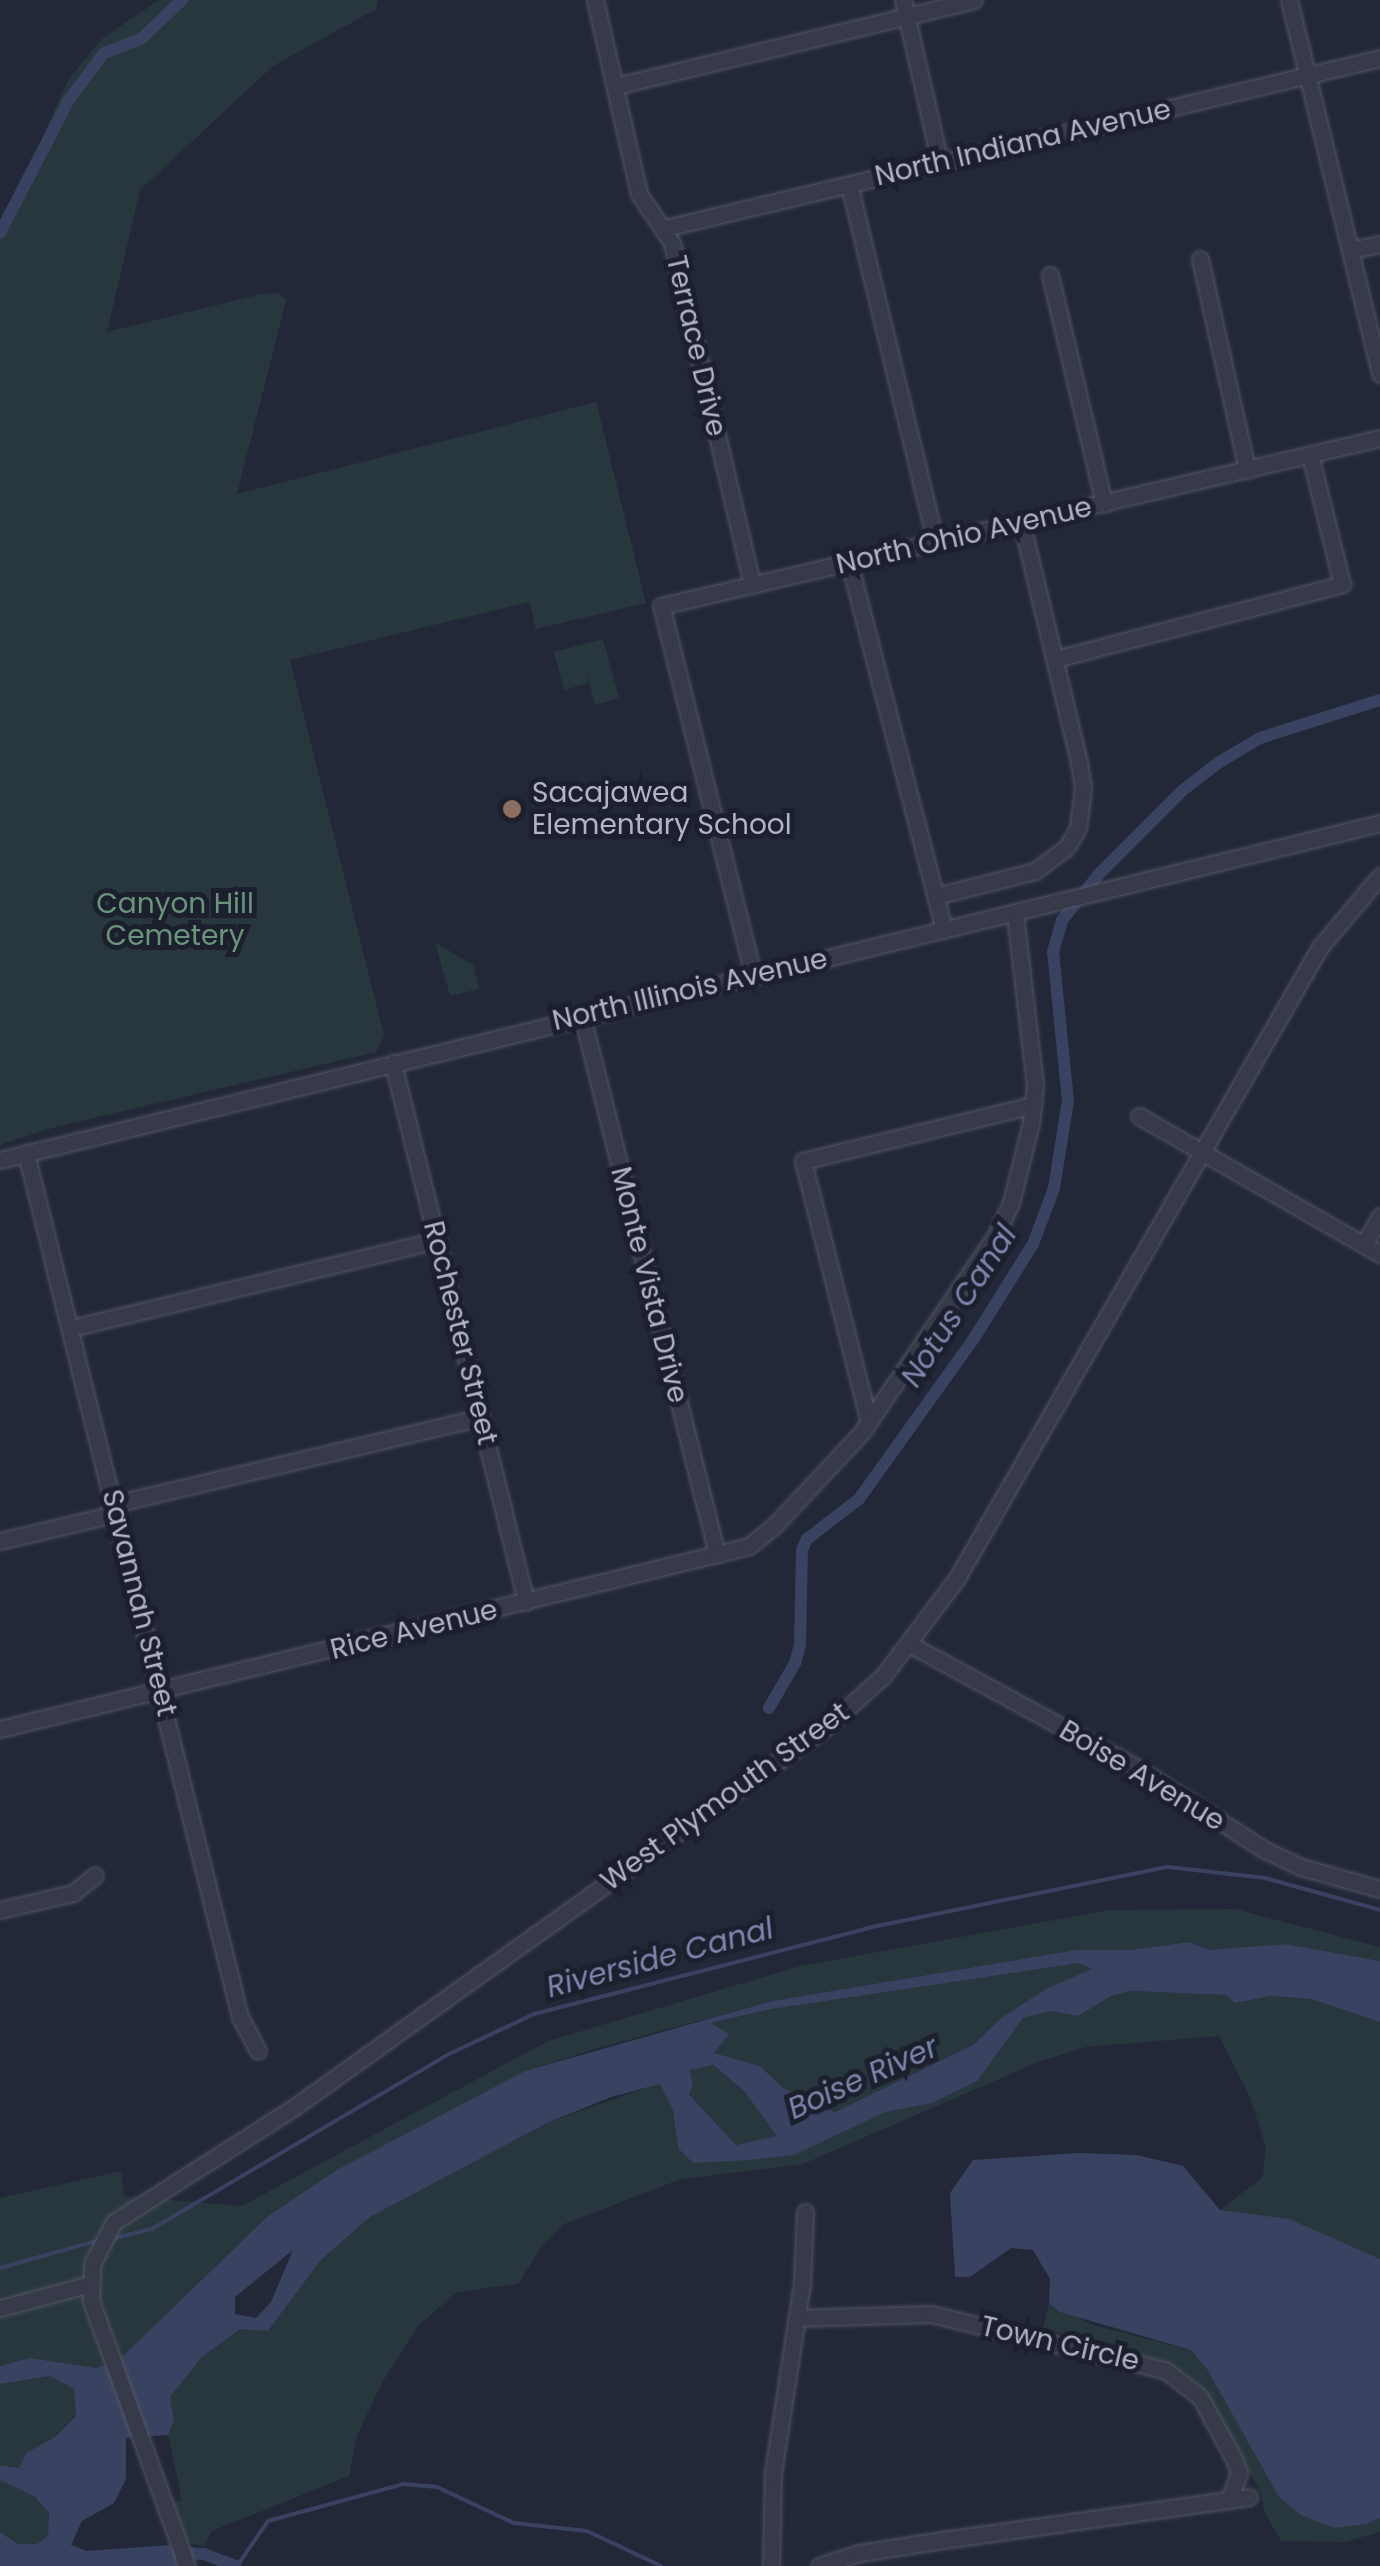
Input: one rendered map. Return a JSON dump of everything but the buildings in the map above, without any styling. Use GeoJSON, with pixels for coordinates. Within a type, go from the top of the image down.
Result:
{"type":"FeatureCollection","features":[{"type":"Feature","properties":{"kind":"street","name":"Terrace Drive"},"geometry":{"type":"LineString","coordinates":[[595,0],[639,194],[646,208],[666,228],[752,585]]}},
{"type":"Feature","properties":{"kind":"street"},"geometry":{"type":"LineString","coordinates":[[616,86],[905,8],[974,0]]}},
{"type":"Feature","properties":{"kind":"street"},"geometry":{"type":"LineString","coordinates":[[1289,0],[1380,374]]}},
{"type":"Feature","properties":{"kind":"street"},"geometry":{"type":"LineString","coordinates":[[905,8],[940,163]]}},
{"type":"Feature","properties":{"kind":"street","name":"North Indiana Avenue"},"geometry":{"type":"LineString","coordinates":[[666,228],[1380,58]]}},
{"type":"Feature","properties":{"kind":"street"},"geometry":{"type":"LineString","coordinates":[[849,184],[936,543]]}},
{"type":"Feature","properties":{"kind":"street"},"geometry":{"type":"LineString","coordinates":[[1350,250],[1380,244]]}},
{"type":"Feature","properties":{"kind":"street"},"geometry":{"type":"LineString","coordinates":[[1200,259],[1248,470]]}},
{"type":"Feature","properties":{"kind":"street"},"geometry":{"type":"LineString","coordinates":[[1050,275],[1104,504]]}},
{"type":"Feature","properties":{"kind":"street","name":"North Ohio Avenue"},"geometry":{"type":"LineString","coordinates":[[753,974],[661,606],[1380,438]]}},
{"type":"Feature","properties":{"kind":"street"},"geometry":{"type":"LineString","coordinates":[[1055,660],[1342,584],[1310,454]]}},
{"type":"Feature","properties":{"kind":"street"},"geometry":{"type":"LineString","coordinates":[[936,896],[1035,872],[1067,848],[1078,828],[1083,788],[1022,524]]}},
{"type":"Feature","properties":{"kind":"street"},"geometry":{"type":"LineString","coordinates":[[849,562],[944,930]]}},
{"type":"Feature","properties":{"kind":"street","name":"North Illinois Avenue"},"geometry":{"type":"LineString","coordinates":[[0,1160],[1380,823]]}},
{"type":"Feature","properties":{"kind":"street","name":"West Plymouth Street"},"geometry":{"type":"LineString","coordinates":[[187,2565],[95,2319],[90,2284],[103,2239],[124,2211],[293,2108],[826,1727],[911,1645],[966,1564],[1320,947],[1380,876]]}},
{"type":"Feature","properties":{"kind":"street","name":"Rice Avenue"},"geometry":{"type":"LineString","coordinates":[[0,1729],[749,1546],[807,1491],[869,1422],[996,1235],[1012,1203],[1033,1105],[1032,1041],[1015,914]]}},
{"type":"Feature","properties":{"kind":"street","name":"Monte Vista Drive"},"geometry":{"type":"LineString","coordinates":[[582,1016],[717,1554]]}},
{"type":"Feature","properties":{"kind":"street","name":"Rochester Street"},"geometry":{"type":"LineString","coordinates":[[393,1063],[526,1602]]}},
{"type":"Feature","properties":{"kind":"street"},"geometry":{"type":"LineString","coordinates":[[869,1422],[804,1162],[1033,1105]]}},
{"type":"Feature","properties":{"kind":"street"},"geometry":{"type":"LineString","coordinates":[[1139,1116],[1380,1254]]}},
{"type":"Feature","properties":{"kind":"street","name":"Savannah Street"},"geometry":{"type":"LineString","coordinates":[[26,1153],[240,2017],[258,2051]]}},
{"type":"Feature","properties":{"kind":"street"},"geometry":{"type":"LineString","coordinates":[[1364,1244],[1380,1216]]}},
{"type":"Feature","properties":{"kind":"street"},"geometry":{"type":"LineString","coordinates":[[71,1328],[437,1240]]}},
{"type":"Feature","properties":{"kind":"street"},"geometry":{"type":"LineString","coordinates":[[0,1541],[106,1516],[114,1504],[480,1417]]}},
{"type":"Feature","properties":{"kind":"street","name":"Boise Avenue"},"geometry":{"type":"LineString","coordinates":[[911,1645],[1139,1769],[1263,1848],[1301,1867],[1380,1889]]}},
{"type":"Feature","properties":{"kind":"street"},"geometry":{"type":"LineString","coordinates":[[0,1910],[72,1893],[95,1875]]}},
{"type":"Feature","properties":{"kind":"street"},"geometry":{"type":"LineString","coordinates":[[771,2566],[773,2473],[797,2318],[805,2212]]}},
{"type":"Feature","properties":{"kind":"street"},"geometry":{"type":"LineString","coordinates":[[0,2308],[90,2284]]}},
{"type":"Feature","properties":{"kind":"street","name":"Town Circle"},"geometry":{"type":"LineString","coordinates":[[797,2318],[930,2314],[1118,2355],[1164,2370],[1184,2381],[1200,2397],[1234,2459],[1239,2472],[1229,2500]]}},
{"type":"Feature","properties":{"kind":"street"},"geometry":{"type":"LineString","coordinates":[[819,2566],[859,2554],[943,2540],[1249,2498]]}},
{"type":"Feature","properties":{"kind":"green space","name":"Canyon Hill Cemetery"},"geometry":{"type":"Polygon","coordinates":[[[159,0],[378,0],[376,9],[273,66],[140,190],[107,332],[262,294],[279,293],[286,300],[237,494],[596,402],[646,603],[536,629],[529,602],[290,660],[384,1035],[376,1052],[51,1128],[0,1145],[0,220],[16,197],[68,80],[103,38],[159,0]]]}},
{"type":"Feature","properties":{"kind":"green space"},"geometry":{"type":"Polygon","coordinates":[[[603,639],[619,698],[595,705],[586,670],[588,683],[564,690],[554,652],[603,639]]]}},
{"type":"Feature","properties":{"kind":"green space"},"geometry":{"type":"Polygon","coordinates":[[[435,942],[473,965],[479,989],[450,996],[435,942]]]}},
{"type":"Feature","properties":{"kind":"green space"},"geometry":{"type":"Polygon","coordinates":[[[1235,1909],[1380,1947],[1380,1961],[1285,1944],[1209,1951],[1189,1942],[1130,1950],[1076,1950],[772,2001],[598,2048],[525,2071],[444,2115],[120,2359],[96,2368],[31,2358],[0,2366],[0,2198],[121,2171],[124,2196],[242,2206],[548,2041],[801,1966],[1109,1910],[1235,1909]]]}},
{"type":"Feature","properties":{"kind":"green space"},"geometry":{"type":"Polygon","coordinates":[[[1079,1963],[1093,1969],[1000,2019],[973,2045],[835,2112],[783,2088],[760,2066],[713,2053],[718,2029],[709,2024],[772,2009],[1079,1963]]]}},
{"type":"Feature","properties":{"kind":"green space"},"geometry":{"type":"Polygon","coordinates":[[[1130,1991],[1227,1995],[1235,2003],[1270,1996],[1311,1999],[1380,2022],[1380,2259],[1289,2220],[1220,2210],[1263,2177],[1266,2147],[1250,2097],[1219,2036],[1086,2047],[1038,2062],[803,2164],[681,2179],[564,2224],[542,2246],[518,2284],[457,2292],[418,2326],[383,2381],[357,2435],[349,2476],[212,2531],[205,2546],[183,2542],[169,2504],[182,2500],[168,2435],[174,2420],[170,2397],[202,2357],[240,2328],[268,2331],[321,2260],[370,2217],[549,2122],[660,2083],[673,2110],[678,2148],[693,2163],[794,2155],[886,2112],[932,2103],[1022,2018],[1050,2011],[1078,2016],[1111,1996],[1130,1991]]]}},
{"type":"Feature","properties":{"kind":"green space"},"geometry":{"type":"Polygon","coordinates":[[[712,2065],[744,2091],[778,2136],[736,2145],[689,2093],[693,2085],[690,2070],[712,2065]]]}},
{"type":"Feature","properties":{"kind":"green space"},"geometry":{"type":"Polygon","coordinates":[[[1049,2303],[1093,2325],[1191,2350],[1367,2524],[1380,2518],[1380,2532],[1344,2542],[1281,2541],[1264,2511],[1261,2493],[1207,2398],[1189,2376],[1161,2361],[1043,2328],[1049,2303]]]}},
{"type":"Feature","properties":{"kind":"green space"},"geometry":{"type":"Polygon","coordinates":[[[50,2376],[75,2389],[76,2416],[55,2437],[26,2453],[19,2468],[0,2465],[0,2384],[50,2376]]]}},
{"type":"Feature","properties":{"kind":"green space"},"geometry":{"type":"Polygon","coordinates":[[[0,2480],[35,2497],[49,2512],[48,2536],[37,2544],[18,2544],[0,2532],[0,2480]]]}},
{"type":"Feature","properties":{"kind":"water"},"geometry":{"type":"Polygon","coordinates":[[[1189,1942],[1209,1950],[1285,1944],[1380,1961],[1380,2022],[1311,1999],[1270,1996],[1235,2003],[1226,1995],[1131,1991],[1111,1996],[1078,2016],[1050,2011],[1023,2018],[977,2081],[932,2103],[886,2112],[794,2155],[751,2160],[693,2163],[678,2148],[673,2110],[660,2084],[611,2097],[549,2122],[370,2217],[321,2260],[268,2331],[240,2329],[202,2357],[170,2397],[174,2420],[168,2435],[126,2438],[126,2479],[114,2503],[82,2521],[71,2545],[87,2551],[170,2545],[178,2566],[0,2566],[0,2532],[18,2544],[37,2544],[48,2536],[49,2513],[35,2497],[0,2480],[0,2465],[19,2468],[26,2453],[55,2437],[76,2416],[74,2389],[50,2376],[0,2384],[0,2366],[30,2358],[96,2368],[120,2359],[267,2217],[337,2170],[525,2071],[772,2001],[1076,1950],[1130,1950],[1189,1942]],[[1079,1963],[772,2009],[711,2023],[729,2034],[714,2053],[760,2066],[783,2088],[835,2112],[973,2045],[1000,2019],[1046,1989],[1092,1969],[1079,1963]],[[713,2065],[690,2070],[693,2085],[689,2094],[736,2145],[777,2136],[744,2091],[713,2065]],[[293,2250],[235,2297],[235,2314],[256,2318],[271,2302],[293,2250]]]}},
{"type":"Feature","properties":{"kind":"water"},"geometry":{"type":"Polygon","coordinates":[[[1078,2153],[1137,2155],[1183,2166],[1220,2210],[1289,2219],[1380,2259],[1380,2518],[1367,2524],[1334,2528],[1301,2515],[1279,2497],[1207,2369],[1191,2350],[1060,2312],[1049,2303],[1050,2279],[1033,2250],[1011,2248],[970,2277],[955,2277],[950,2193],[973,2160],[1078,2153]]]}},
{"type":"Feature","properties":{"kind":"waterway"},"geometry":{"type":"LineString","coordinates":[[0,233],[68,101],[104,53],[141,39],[182,0]]}},
{"type":"Feature","properties":{"kind":"waterway","name":"Notus Canal"},"geometry":{"type":"LineString","coordinates":[[769,1708],[795,1663],[800,1645],[802,1550],[807,1539],[859,1499],[973,1340],[1033,1244],[1054,1188],[1068,1101],[1053,952],[1062,920],[1100,873],[1183,790],[1218,763],[1260,738],[1380,700]]}},
{"type":"Feature","properties":{"kind":"waterway","name":"Riverside Canal"},"geometry":{"type":"LineString","coordinates":[[111,2239],[152,2229],[449,2054],[534,2014],[872,1927],[1168,1867],[1265,1878],[1380,1910]]}},
{"type":"Feature","properties":{"kind":"waterway","name":"Riverside Canal"},"geometry":{"type":"LineString","coordinates":[[0,2268],[96,2241]]}},
{"type":"Feature","properties":{"kind":"waterway"},"geometry":{"type":"LineString","coordinates":[[237,2566],[268,2521],[403,2484],[437,2487],[514,2523],[587,2531],[661,2566]]}},
{"type":"Feature","properties":{"kind":"waterway"},"geometry":{"type":"LineString","coordinates":[[178,2553],[204,2554],[236,2566]]}},
{"type":"Feature","properties":{"kind":"place","name":"Sacajawea Elementary School"},"geometry":{"type":"Point","coordinates":[512,809]}},
{"type":"Feature","properties":{"kind":"water label","name":"Boise River"},"geometry":{"type":"Point","coordinates":[863,2078]}}]}
